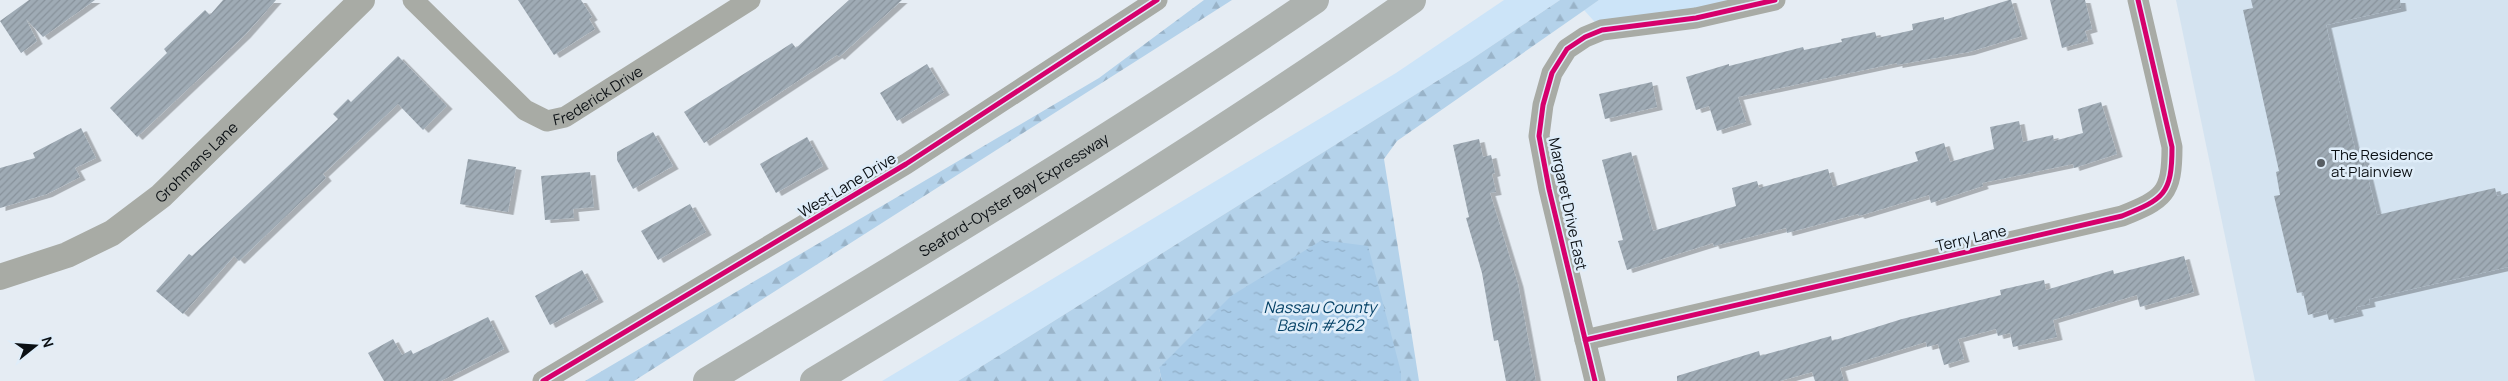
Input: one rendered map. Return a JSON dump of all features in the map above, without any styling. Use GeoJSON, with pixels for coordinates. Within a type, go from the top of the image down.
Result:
{"type":"FeatureCollection","features":[{"type":"Feature","properties":{"kind":"highway","name":"Seaford-Oyster Bay Expressway"},"geometry":{"type":"LineString","coordinates":[[707,381],[1048,175],[1196,81],[1315,0]]}},
{"type":"Feature","properties":{"kind":"highway"},"geometry":{"type":"LineString","coordinates":[[814,381],[1077,222],[1226,127],[1412,0]]}},
{"type":"Feature","properties":{"kind":"highway"},"geometry":{"type":"LineString","coordinates":[[1376,25],[1420,0]]}},
{"type":"Feature","properties":{"kind":"street","name":"Grohmans Lane"},"geometry":{"type":"LineString","coordinates":[[0,277],[67,255],[112,233],[161,196],[362,0]]}},
{"type":"Feature","properties":{"kind":"street","name":"Frederick Drive"},"geometry":{"type":"LineString","coordinates":[[413,0],[525,110],[547,121],[565,117],[750,0]]}},
{"type":"Feature","properties":{"kind":"street","name":"West Lane Drive"},"geometry":{"type":"LineString","coordinates":[[543,381],[906,164],[1157,0]]}},
{"type":"Feature","properties":{"kind":"street","name":"Margaret Drive East"},"geometry":{"type":"LineString","coordinates":[[1595,381],[1539,136],[1543,105],[1552,73],[1567,49],[1602,30],[1696,18],[1775,0]]}},
{"type":"Feature","properties":{"kind":"street","name":"Terry Lane"},"geometry":{"type":"LineString","coordinates":[[1586,340],[2122,216],[2153,204],[2166,190],[2172,170],[2172,147],[2138,0]]}},
{"type":"Feature","properties":{"kind":"shaded area"},"geometry":{"type":"Polygon","coordinates":[[[1504,0],[1560,0],[1469,61],[958,381],[882,381],[1396,73],[1504,0]]]}},
{"type":"Feature","properties":{"kind":"shaded area"},"geometry":{"type":"Polygon","coordinates":[[[1599,0],[1775,0],[1602,30],[1584,10],[1599,0]]]}},
{"type":"Feature","properties":{"kind":"shaded area"},"geometry":{"type":"Polygon","coordinates":[[[2176,0],[2508,0],[2508,381],[2255,381],[2176,0]]]}},
{"type":"Feature","properties":{"kind":"green space"},"geometry":{"type":"Polygon","coordinates":[[[1204,0],[1232,0],[634,381],[585,381],[1099,78],[1204,0]]]}},
{"type":"Feature","properties":{"kind":"green space"},"geometry":{"type":"Polygon","coordinates":[[[1560,0],[1599,0],[1397,141],[1384,159],[1419,381],[1401,381],[1401,371],[1159,368],[1162,381],[958,381],[1469,61],[1560,0]]]}},
{"type":"Feature","properties":{"kind":"water","name":"Nassau County Basin #262"},"geometry":{"type":"Polygon","coordinates":[[[1322,240],[1368,246],[1401,372],[1401,381],[1162,381],[1159,368],[1231,296],[1322,240]]]}},
{"type":"Feature","properties":{"kind":"building"},"geometry":{"type":"Polygon","coordinates":[[[29,0],[95,0],[43,37],[26,19],[37,41],[21,53],[0,21],[29,0]]]}},
{"type":"Feature","properties":{"kind":"building"},"geometry":{"type":"Polygon","coordinates":[[[223,0],[276,0],[245,35],[137,137],[110,108],[167,53],[164,49],[205,10],[210,15],[223,0]]]}},
{"type":"Feature","properties":{"kind":"building"},"geometry":{"type":"Polygon","coordinates":[[[518,0],[581,0],[592,17],[589,19],[595,29],[554,55],[518,0]]]}},
{"type":"Feature","properties":{"kind":"building"},"geometry":{"type":"Polygon","coordinates":[[[849,0],[902,0],[839,57],[837,55],[704,143],[684,112],[792,43],[796,48],[849,0]]]}},
{"type":"Feature","properties":{"kind":"building"},"geometry":{"type":"Polygon","coordinates":[[[2011,0],[2022,36],[1969,52],[1897,65],[1897,63],[1738,97],[1746,122],[1717,131],[1709,106],[1696,110],[1686,77],[1729,64],[1729,66],[1803,47],[1804,50],[1842,42],[1841,39],[1875,32],[1877,38],[1913,30],[1912,24],[1944,17],[1944,20],[2011,0]]]}},
{"type":"Feature","properties":{"kind":"building"},"geometry":{"type":"Polygon","coordinates":[[[2050,0],[2085,0],[2092,29],[2085,31],[2088,41],[2062,48],[2050,0]]]}},
{"type":"Feature","properties":{"kind":"building","name":"The Residence at Plainview"},"geometry":{"type":"Polygon","coordinates":[[[2251,0],[2400,0],[2401,8],[2326,25],[2356,154],[2362,153],[2377,215],[2495,188],[2497,196],[2508,193],[2508,267],[2369,299],[2370,304],[2356,307],[2358,313],[2329,320],[2326,310],[2308,315],[2303,292],[2297,293],[2274,196],[2280,195],[2276,172],[2279,171],[2243,10],[2253,8],[2251,0]]]}},
{"type":"Feature","properties":{"kind":"building"},"geometry":{"type":"Polygon","coordinates":[[[398,56],[447,106],[423,130],[398,104],[323,174],[326,178],[239,261],[234,256],[183,314],[156,291],[189,254],[192,256],[338,119],[333,114],[348,99],[351,102],[398,56]]]}},
{"type":"Feature","properties":{"kind":"building"},"geometry":{"type":"Polygon","coordinates":[[[927,64],[944,92],[897,121],[880,93],[927,64]]]}},
{"type":"Feature","properties":{"kind":"building"},"geometry":{"type":"Polygon","coordinates":[[[1652,82],[1657,107],[1605,119],[1599,94],[1652,82]]]}},
{"type":"Feature","properties":{"kind":"building"},"geometry":{"type":"Polygon","coordinates":[[[2101,102],[2117,154],[2074,168],[2073,164],[1982,183],[1983,186],[1931,203],[1929,195],[1859,216],[1858,214],[1787,233],[1786,228],[1714,246],[1713,243],[1627,270],[1618,241],[1623,240],[1602,160],[1631,152],[1653,231],[1736,206],[1732,188],[1757,181],[1759,188],[1828,169],[1833,187],[1918,161],[1915,152],[1944,143],[1950,162],[1994,149],[1990,127],[2019,121],[2023,142],[2053,135],[2054,141],[2083,133],[2078,109],[2101,102]]]}},
{"type":"Feature","properties":{"kind":"building"},"geometry":{"type":"Polygon","coordinates":[[[81,128],[96,158],[75,168],[80,177],[47,194],[0,208],[0,168],[35,158],[33,153],[81,128]]]}},
{"type":"Feature","properties":{"kind":"building"},"geometry":{"type":"Polygon","coordinates":[[[653,132],[673,166],[633,189],[617,160],[617,152],[653,132]]]}},
{"type":"Feature","properties":{"kind":"building"},"geometry":{"type":"Polygon","coordinates":[[[807,137],[823,166],[776,193],[760,164],[807,137]]]}},
{"type":"Feature","properties":{"kind":"building"},"geometry":{"type":"Polygon","coordinates":[[[1479,139],[1483,157],[1491,155],[1495,173],[1492,174],[1496,192],[1490,193],[1518,284],[1536,381],[1506,381],[1498,340],[1494,341],[1482,273],[1466,218],[1469,217],[1453,145],[1479,139]]]}},
{"type":"Feature","properties":{"kind":"building"},"geometry":{"type":"Polygon","coordinates":[[[468,159],[516,167],[508,212],[460,204],[468,159]]]}},
{"type":"Feature","properties":{"kind":"building"},"geometry":{"type":"Polygon","coordinates":[[[590,172],[594,207],[573,209],[574,218],[545,220],[541,176],[590,172]]]}},
{"type":"Feature","properties":{"kind":"building"},"geometry":{"type":"Polygon","coordinates":[[[690,204],[706,232],[658,260],[641,231],[690,204]]]}},
{"type":"Feature","properties":{"kind":"building"},"geometry":{"type":"Polygon","coordinates":[[[2184,256],[2194,292],[2140,307],[2137,295],[2053,320],[2057,337],[2013,347],[2010,333],[1998,336],[1996,329],[1958,339],[1964,359],[1944,365],[1938,344],[1927,347],[1926,342],[1840,368],[1844,381],[1815,381],[1812,372],[1780,381],[1677,381],[1677,376],[1759,351],[1760,356],[1831,336],[1832,341],[1902,319],[2001,295],[2000,290],[2044,280],[2046,290],[2113,270],[2114,274],[2184,256]]]}},
{"type":"Feature","properties":{"kind":"building"},"geometry":{"type":"Polygon","coordinates":[[[582,270],[598,299],[550,325],[535,296],[582,270]]]}},
{"type":"Feature","properties":{"kind":"building"},"geometry":{"type":"Polygon","coordinates":[[[488,317],[504,349],[441,381],[384,381],[368,353],[393,339],[402,355],[411,350],[413,354],[488,317]]]}},
{"type":"Feature","properties":{"kind":"cycle path"},"geometry":{"type":"LineString","coordinates":[[543,381],[906,164],[1157,0]]}},
{"type":"Feature","properties":{"kind":"cycle path"},"geometry":{"type":"LineString","coordinates":[[1595,381],[1549,189],[1539,136],[1543,105],[1552,73],[1567,49],[1585,37],[1602,30],[1696,18],[1775,0]]}},
{"type":"Feature","properties":{"kind":"cycle path"},"geometry":{"type":"LineString","coordinates":[[1585,340],[2122,216],[2148,205],[2163,193],[2167,185],[2172,163],[2172,147],[2138,0]]}},
{"type":"Feature","properties":{"kind":"place","name":"The Residence at Plainview"},"geometry":{"type":"Point","coordinates":[2321,163]}}]}
